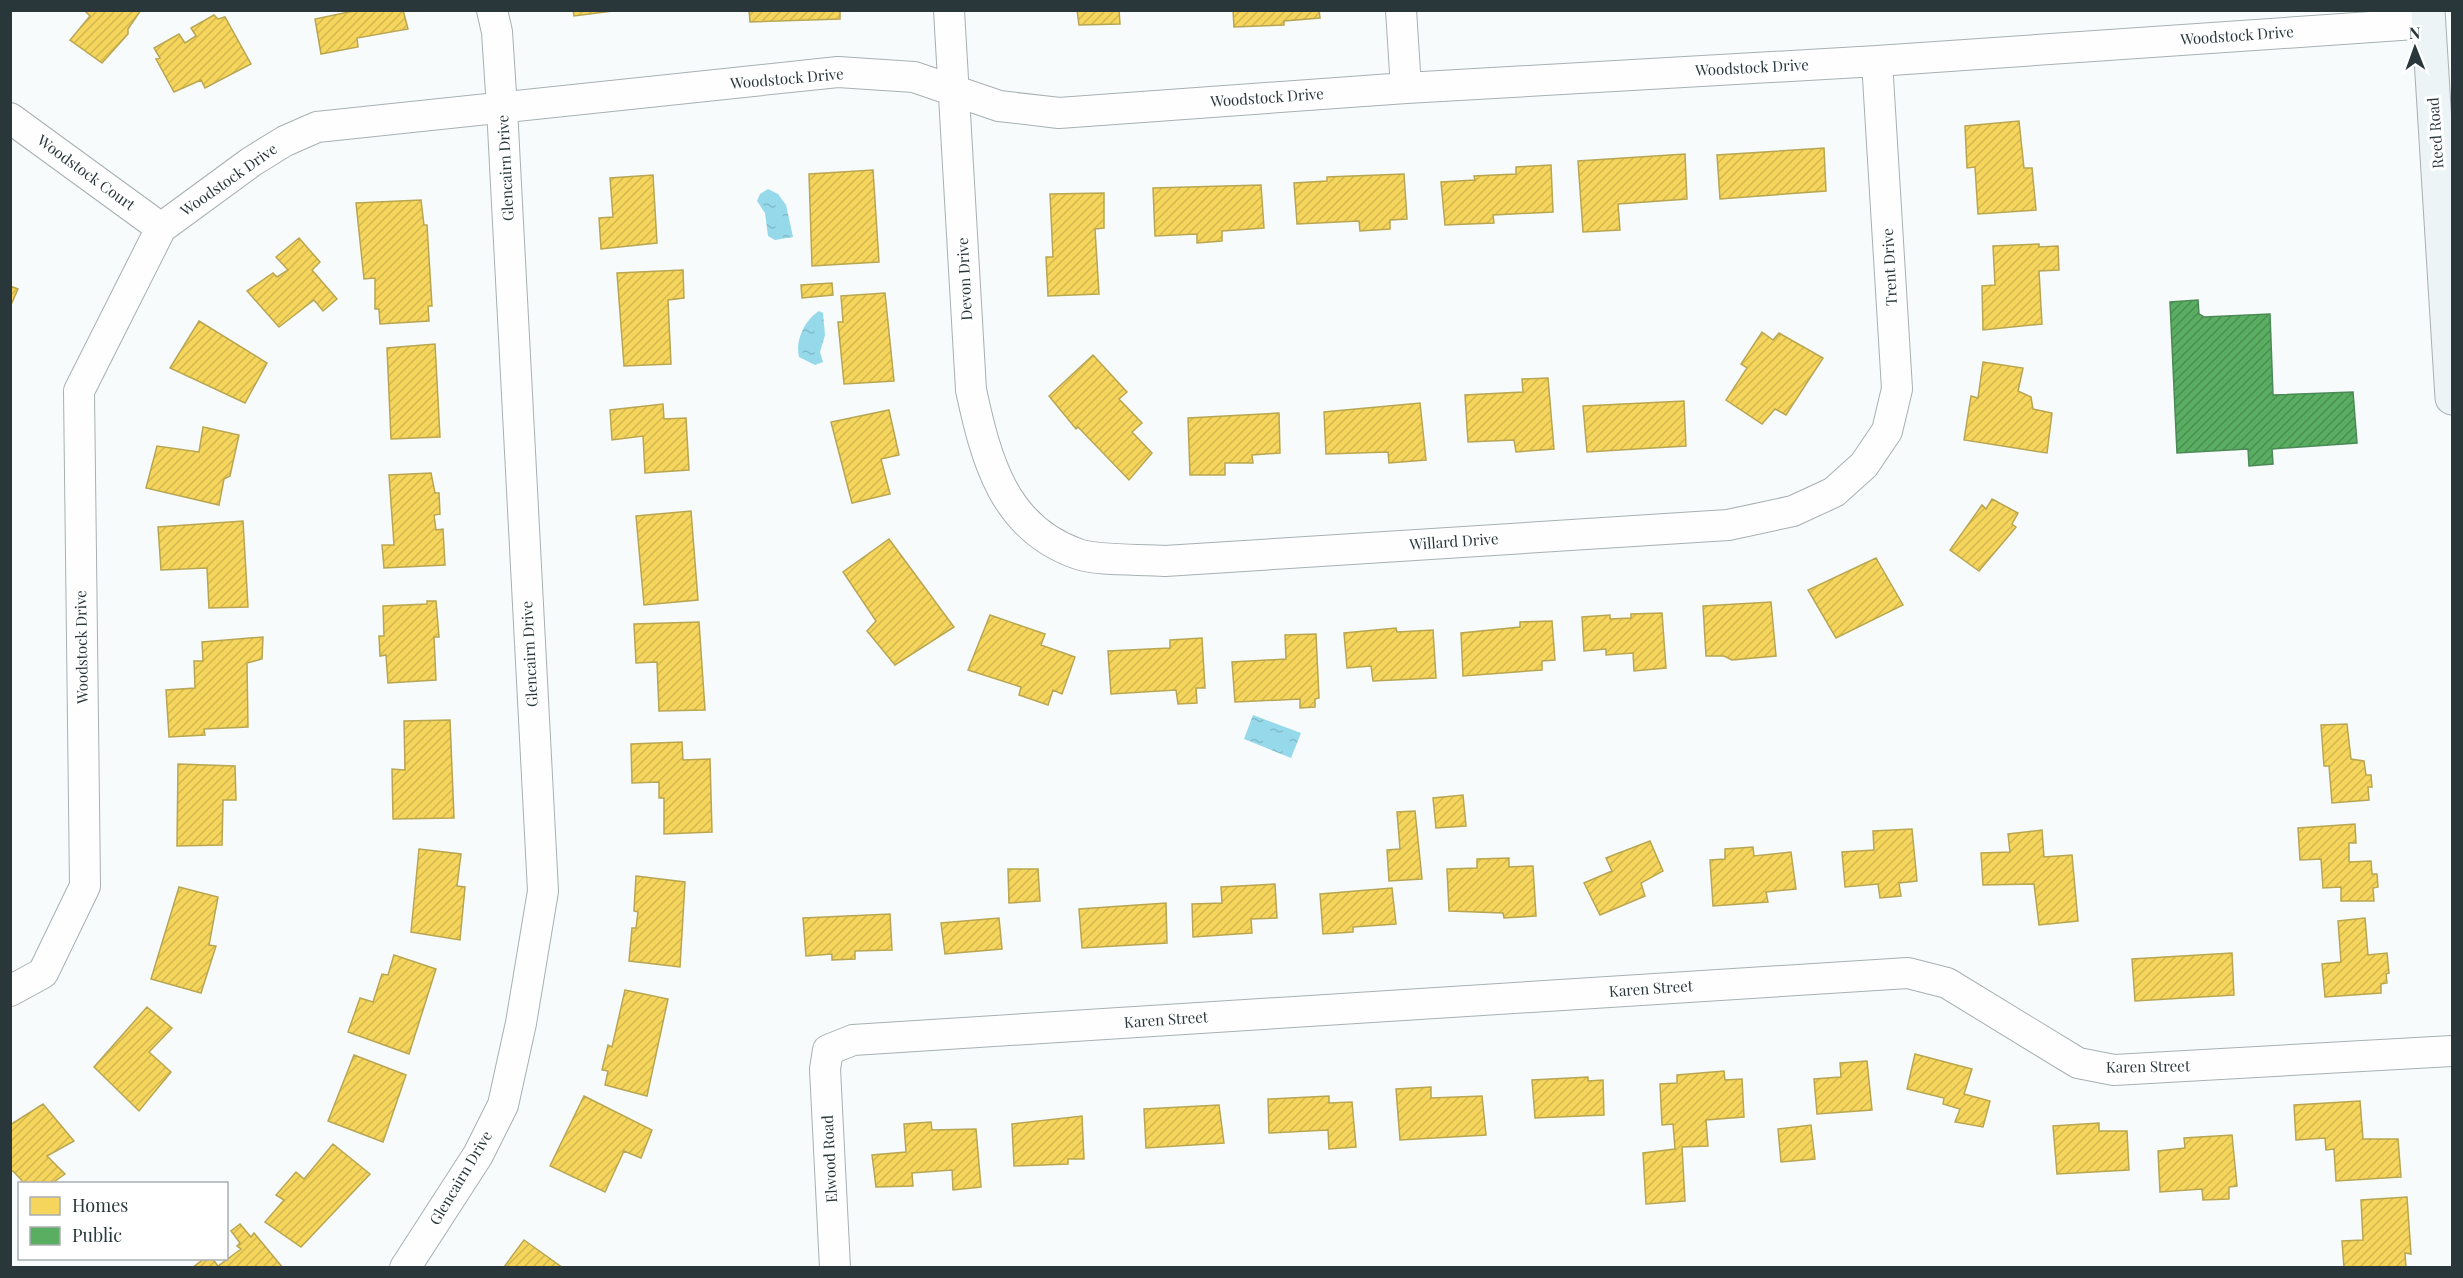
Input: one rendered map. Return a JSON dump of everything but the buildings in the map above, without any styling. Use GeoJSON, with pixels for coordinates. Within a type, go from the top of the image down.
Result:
{"type":"FeatureCollection","features":[{"type":"Feature","properties":{"kind":"main road","name":"Reed Road"},"geometry":{"type":"LineString","coordinates":[[2429,17],[2452,398]]}},
{"type":"Feature","properties":{"kind":"street","name":"Glencairn Drive"},"geometry":{"type":"LineString","coordinates":[[405,1268],[478,1155],[503,1105],[521,1023],[543,891],[502,108],[492,10]]}},
{"type":"Feature","properties":{"kind":"street","name":"Devon Drive"},"geometry":{"type":"LineString","coordinates":[[949,10],[971,390],[983,447],[1005,496],[1034,532]]}},
{"type":"Feature","properties":{"kind":"street"},"geometry":{"type":"LineString","coordinates":[[1401,10],[1406,88]]}},
{"type":"Feature","properties":{"kind":"street","name":"Woodstock Drive"},"geometry":{"type":"LineString","coordinates":[[10,991],[43,973],[85,886],[79,391],[161,228],[250,162],[285,141],[317,127],[838,72],[914,77],[999,106],[1059,113],[1406,88],[1877,61],[2429,17]]}},
{"type":"Feature","properties":{"kind":"street","name":"Trent Drive"},"geometry":{"type":"LineString","coordinates":[[1864,465],[1887,431],[1897,389],[1877,61]]}},
{"type":"Feature","properties":{"kind":"street","name":"Woodstock Court"},"geometry":{"type":"LineString","coordinates":[[10,118],[161,228]]}},
{"type":"Feature","properties":{"kind":"street","name":"Willard Drive"},"geometry":{"type":"LineString","coordinates":[[1034,532],[1079,555],[1165,561],[1728,525],[1793,511],[1834,492],[1864,465]]}},
{"type":"Feature","properties":{"kind":"street","name":"Karen Street"},"geometry":{"type":"LineString","coordinates":[[828,1050],[853,1040],[1908,973],[1947,983],[2078,1063],[2114,1070],[2452,1051]]}},
{"type":"Feature","properties":{"kind":"street","name":"Elwood Road"},"geometry":{"type":"LineString","coordinates":[[828,1050],[825,1069],[835,1268]]}},
{"type":"Feature","properties":{"kind":"water"},"geometry":{"type":"Polygon","coordinates":[[[768,189],[778,194],[786,205],[793,237],[775,240],[768,236],[765,213],[757,201],[760,194],[768,189]]]}},
{"type":"Feature","properties":{"kind":"water"},"geometry":{"type":"Polygon","coordinates":[[[819,311],[823,313],[825,335],[820,352],[823,362],[815,365],[799,357],[798,344],[805,325],[819,311]]]}},
{"type":"Feature","properties":{"kind":"water"},"geometry":{"type":"Polygon","coordinates":[[[1253,715],[1301,733],[1291,758],[1244,739],[1253,715]]]}}]}
